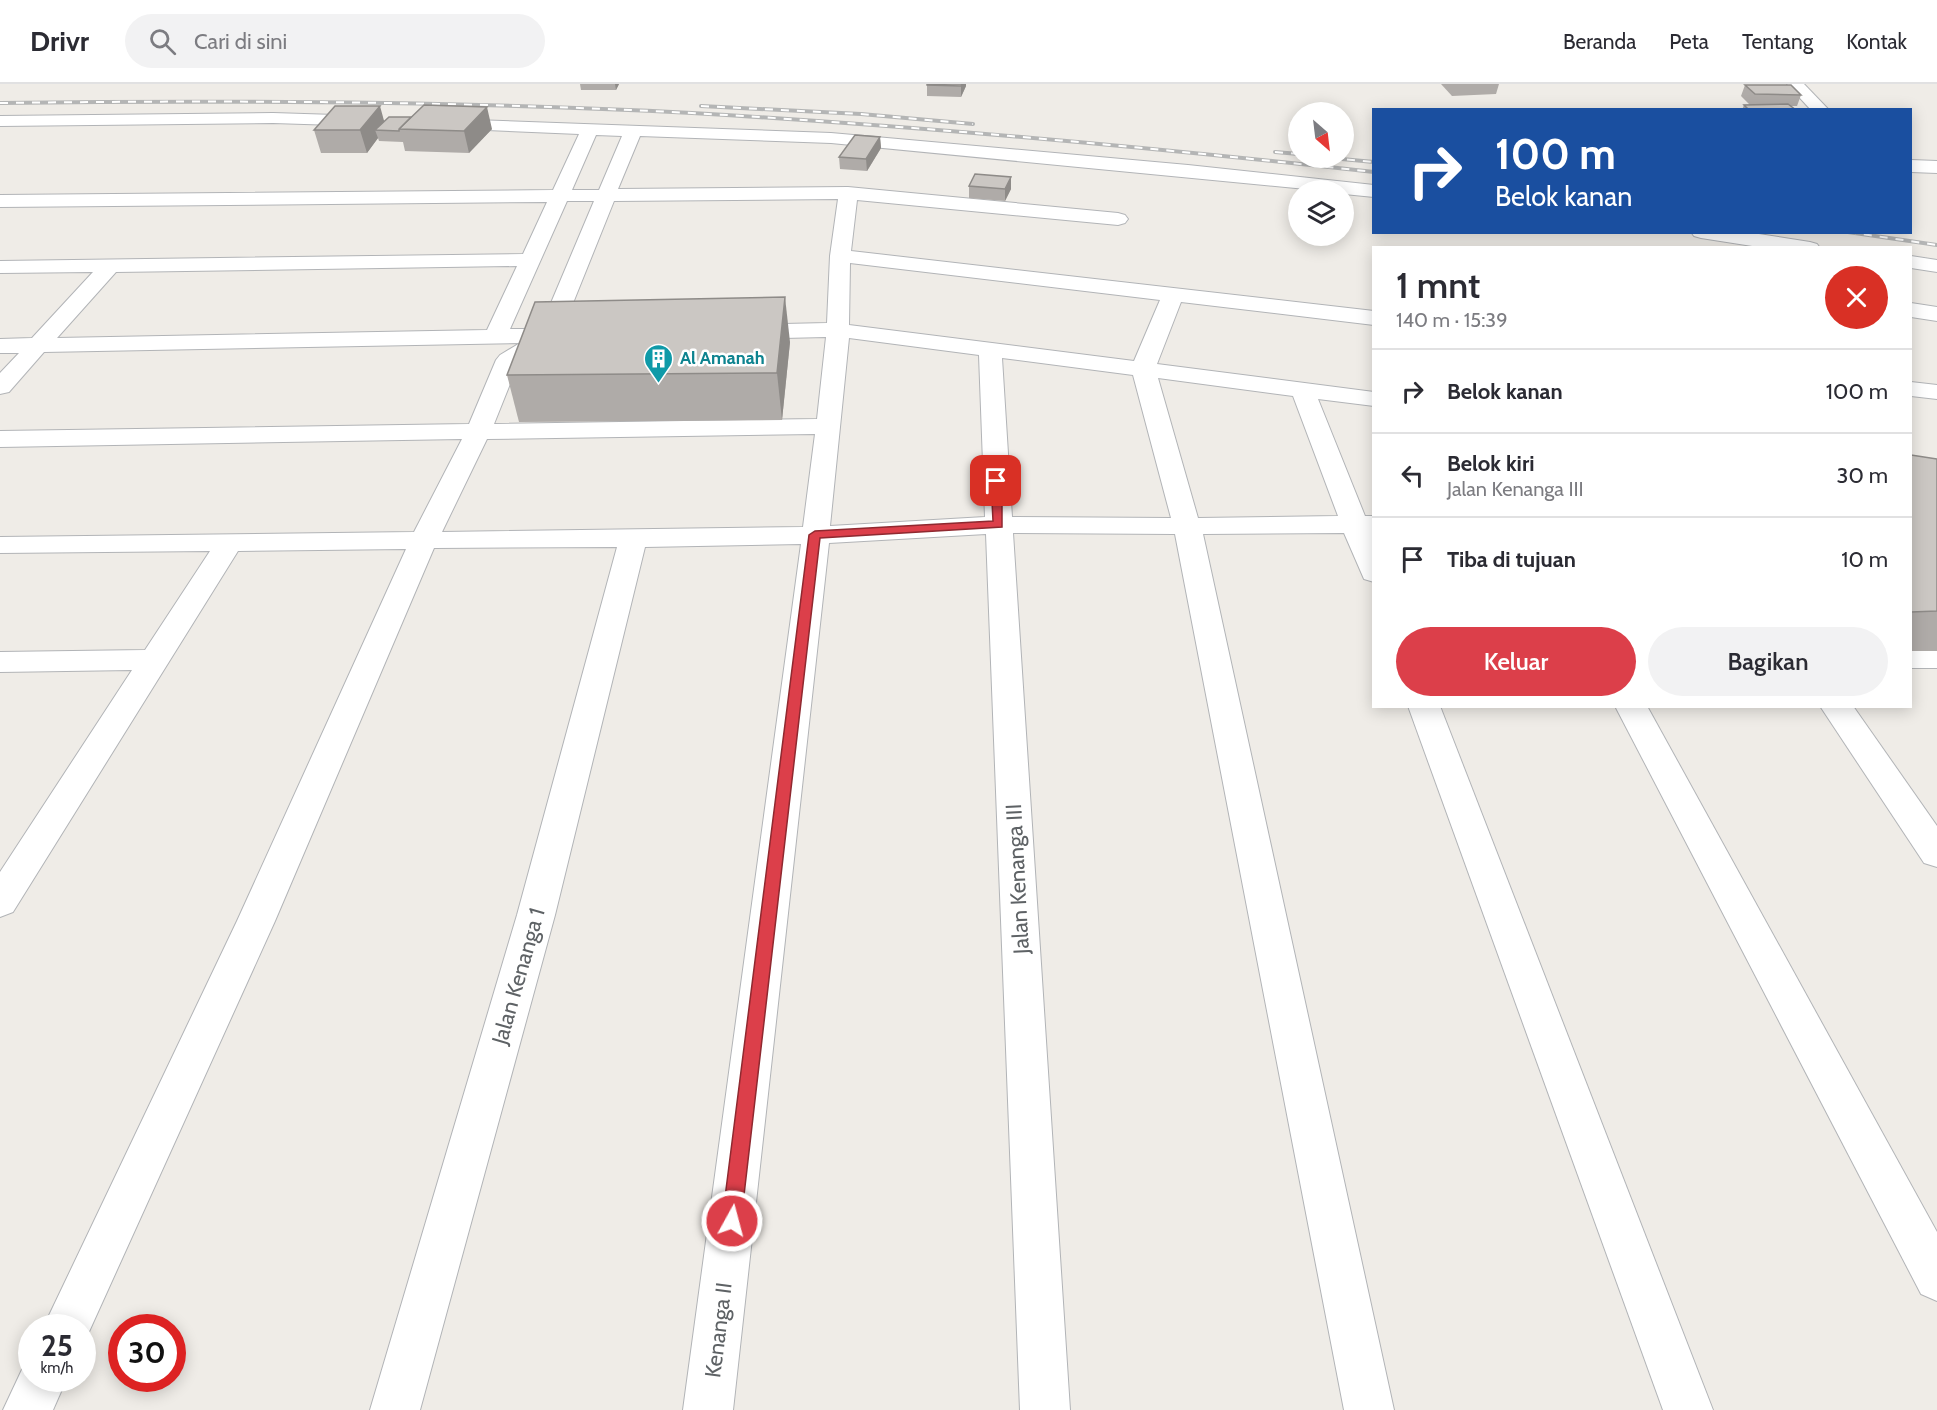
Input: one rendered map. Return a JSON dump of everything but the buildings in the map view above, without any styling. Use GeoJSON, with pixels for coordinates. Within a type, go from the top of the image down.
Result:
{"type":"FeatureCollection","features":[{"type":"Feature","properties":{"kind":"street"},"geometry":{"type":"LineString","coordinates":[[1795,84],[1819,108]]}},
{"type":"Feature","properties":{"kind":"street"},"geometry":{"type":"LineString","coordinates":[[0,121],[273,118],[390,122]]}},
{"type":"Feature","properties":{"kind":"street"},"geometry":{"type":"LineString","coordinates":[[426,124],[831,138],[1188,171],[1372,191]]}},
{"type":"Feature","properties":{"kind":"street"},"geometry":{"type":"LineString","coordinates":[[73,1314],[256,921],[424,540],[478,432],[501,349],[530,260],[590,129]]}},
{"type":"Feature","properties":{"kind":"street"},"geometry":{"type":"LineString","coordinates":[[548,336],[633,131]]}},
{"type":"Feature","properties":{"kind":"street"},"geometry":{"type":"LineString","coordinates":[[1912,166],[1937,167]]}},
{"type":"Feature","properties":{"kind":"street"},"geometry":{"type":"LineString","coordinates":[[0,201],[848,193],[1118,219]]}},
{"type":"Feature","properties":{"kind":"street","name":"Kenanga II"},"geometry":{"type":"LineString","coordinates":[[708,1410],[830,426],[838,330],[840,256],[848,193]]}},
{"type":"Feature","properties":{"kind":"street"},"geometry":{"type":"LineString","coordinates":[[1715,234],[1796,246]]}},
{"type":"Feature","properties":{"kind":"street"},"geometry":{"type":"LineString","coordinates":[[840,256],[1372,318]]}},
{"type":"Feature","properties":{"kind":"street"},"geometry":{"type":"LineString","coordinates":[[0,267],[530,260]]}},
{"type":"Feature","properties":{"kind":"street"},"geometry":{"type":"LineString","coordinates":[[1912,262],[1937,266]]}},
{"type":"Feature","properties":{"kind":"street"},"geometry":{"type":"LineString","coordinates":[[0,387],[111,265]]}},
{"type":"Feature","properties":{"kind":"street"},"geometry":{"type":"LineString","coordinates":[[1173,294],[1143,369],[1187,526],[1369,1410]]}},
{"type":"Feature","properties":{"kind":"street"},"geometry":{"type":"LineString","coordinates":[[1912,310],[1937,314]]}},
{"type":"Feature","properties":{"kind":"street"},"geometry":{"type":"LineString","coordinates":[[722,332],[838,330],[1372,399]]}},
{"type":"Feature","properties":{"kind":"street"},"geometry":{"type":"LineString","coordinates":[[0,345],[501,349],[548,336],[594,335]]}},
{"type":"Feature","properties":{"kind":"street","name":"Jalan Kenanga III"},"geometry":{"type":"LineString","coordinates":[[990,349],[1045,1410]]}},
{"type":"Feature","properties":{"kind":"street"},"geometry":{"type":"LineString","coordinates":[[1912,388],[1937,392]]}},
{"type":"Feature","properties":{"kind":"street"},"geometry":{"type":"LineString","coordinates":[[1304,389],[1307,405],[1365,524],[1372,562]]}},
{"type":"Feature","properties":{"kind":"street"},"geometry":{"type":"LineString","coordinates":[[0,440],[830,426]]}},
{"type":"Feature","properties":{"kind":"street"},"geometry":{"type":"LineString","coordinates":[[0,545],[633,540],[815,535],[998,525],[1365,524]]}},
{"type":"Feature","properties":{"kind":"street","name":"Jalan Kenanga 1"},"geometry":{"type":"LineString","coordinates":[[395,1410],[536,915],[633,540]]}},
{"type":"Feature","properties":{"kind":"street"},"geometry":{"type":"LineString","coordinates":[[0,902],[229,543]]}},
{"type":"Feature","properties":{"kind":"street"},"geometry":{"type":"LineString","coordinates":[[1912,658],[1937,658]]}},
{"type":"Feature","properties":{"kind":"street"},"geometry":{"type":"LineString","coordinates":[[0,662],[153,660]]}},
{"type":"Feature","properties":{"kind":"street"},"geometry":{"type":"LineString","coordinates":[[1425,708],[1688,1410]]}},
{"type":"Feature","properties":{"kind":"street"},"geometry":{"type":"LineString","coordinates":[[1632,708],[1937,1278]]}},
{"type":"Feature","properties":{"kind":"street"},"geometry":{"type":"LineString","coordinates":[[1837,708],[1937,853]]}},
{"type":"Feature","properties":{"kind":"street"},"geometry":{"type":"LineString","coordinates":[[28,1410],[36,1392]]}},
{"type":"Feature","properties":{"kind":"railway"},"geometry":{"type":"LineString","coordinates":[[0,103],[346,102],[692,113],[1033,138],[1372,172]]}},
{"type":"Feature","properties":{"kind":"railway"},"geometry":{"type":"LineString","coordinates":[[701,106],[861,114],[973,124]]}},
{"type":"Feature","properties":{"kind":"railway"},"geometry":{"type":"LineString","coordinates":[[1275,152],[1288,153]]}},
{"type":"Feature","properties":{"kind":"railway"},"geometry":{"type":"LineString","coordinates":[[1354,160],[1372,162]]}},
{"type":"Feature","properties":{"kind":"railway"},"geometry":{"type":"LineString","coordinates":[[1862,234],[1937,245]]}},
{"type":"Feature","properties":{"kind":"place","name":"Al Amanah"},"geometry":{"type":"Point","coordinates":[659,384]}},
{"type":"Feature","properties":{"kind":"route"},"geometry":{"type":"LineString","coordinates":[[732,1221],[815,535],[998,525],[996,481]]}}]}
